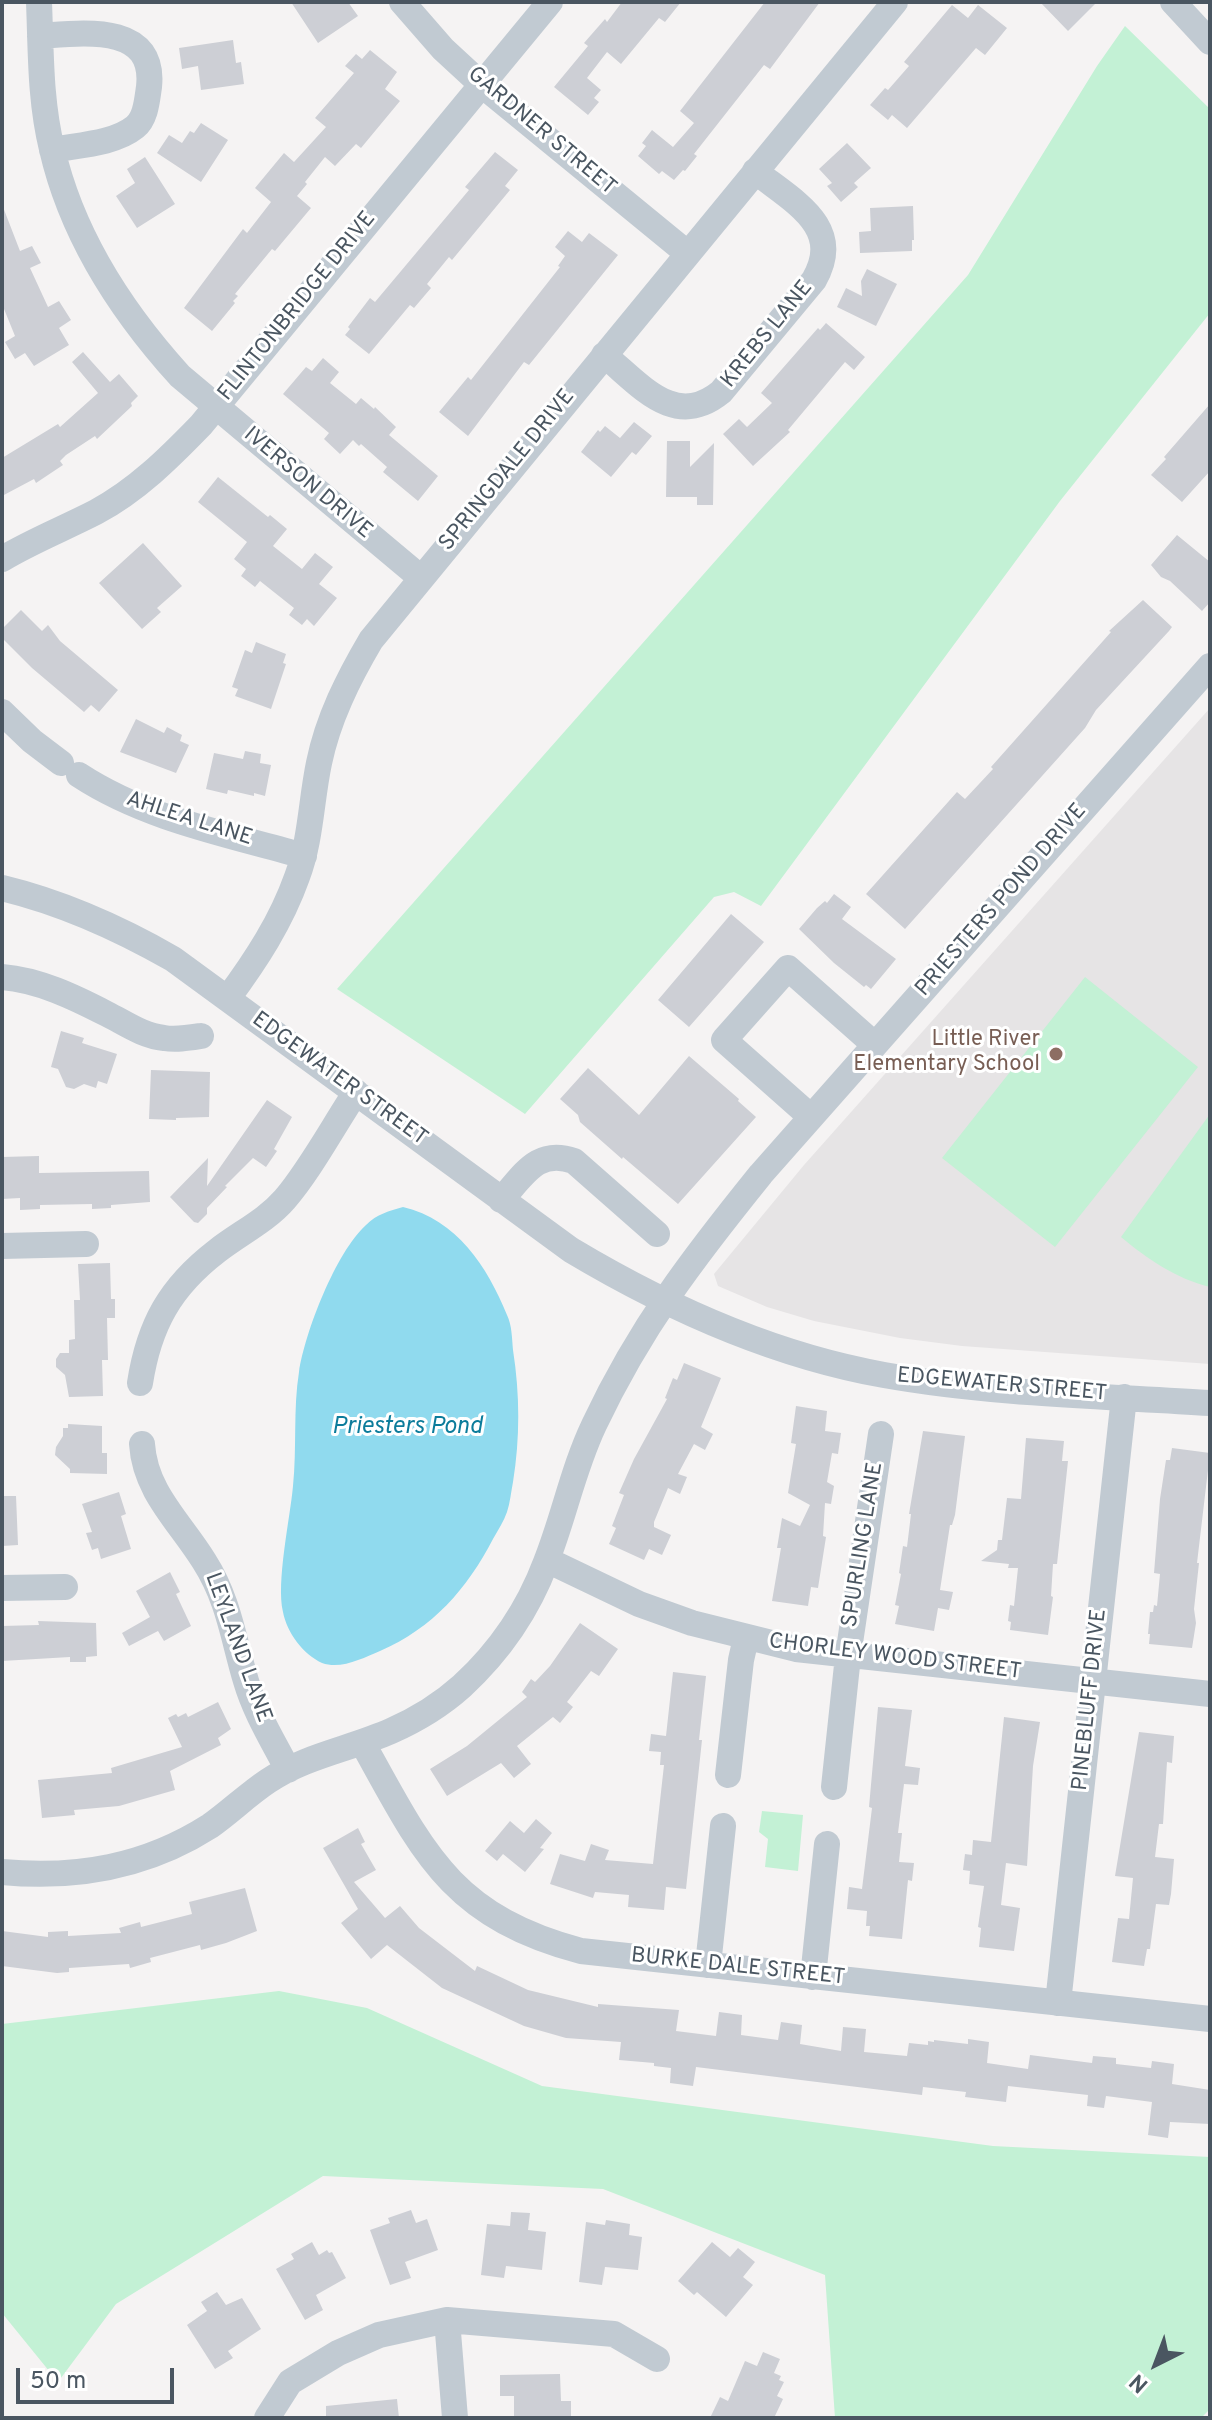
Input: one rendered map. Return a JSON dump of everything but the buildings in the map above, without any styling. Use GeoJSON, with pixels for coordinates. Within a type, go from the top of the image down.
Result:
{"type":"FeatureCollection","features":[{"type":"Feature","properties":{"kind":"street","name":"IVERSON DRIVE"},"geometry":{"type":"LineString","coordinates":[[39,2],[41,69],[52,150],[74,215],[94,259],[119,301],[172,367],[215,408],[421,578]]}},
{"type":"Feature","properties":{"kind":"street","name":"GARDNER STREET"},"geometry":{"type":"LineString","coordinates":[[402,2],[443,49],[482,85],[687,253]]}},
{"type":"Feature","properties":{"kind":"street","name":"FLINTONBRIDGE DRIVE"},"geometry":{"type":"LineString","coordinates":[[2,559],[98,511],[135,487],[170,457],[215,408],[550,2]]}},
{"type":"Feature","properties":{"kind":"street","name":"SPRINGDALE DRIVE"},"geometry":{"type":"LineString","coordinates":[[228,998],[285,909],[304,856],[319,764],[337,706],[349,677],[371,640],[895,2]]}},
{"type":"Feature","properties":{"kind":"street"},"geometry":{"type":"LineString","coordinates":[[1173,2],[1210,42]]}},
{"type":"Feature","properties":{"kind":"street"},"geometry":{"type":"LineString","coordinates":[[40,36],[95,31],[116,36],[132,43],[145,59],[150,79],[147,106],[138,125],[120,136],[52,150]]}},
{"type":"Feature","properties":{"kind":"street","name":"KREBS LANE"},"geometry":{"type":"LineString","coordinates":[[604,355],[662,402],[681,408],[701,406],[721,392],[786,314],[822,266],[824,242],[819,226],[808,213],[755,171]]}},
{"type":"Feature","properties":{"kind":"street","name":"PRIESTERS POND DRIVE"},"geometry":{"type":"LineString","coordinates":[[662,1301],[701,1247],[811,1117],[1210,666]]}},
{"type":"Feature","properties":{"kind":"street","name":"AHLEA LANE"},"geometry":{"type":"LineString","coordinates":[[2,712],[32,741],[70,769],[126,802],[162,816],[304,856]]}},
{"type":"Feature","properties":{"kind":"street","name":"EDGEWATER STREET"},"geometry":{"type":"LineString","coordinates":[[2,888],[80,912],[128,933],[173,959],[571,1250],[662,1301],[756,1341],[882,1375],[947,1384],[1210,1403]]}},
{"type":"Feature","properties":{"kind":"street"},"geometry":{"type":"LineString","coordinates":[[811,1117],[724,1040],[788,968],[875,1045]]}},
{"type":"Feature","properties":{"kind":"street"},"geometry":{"type":"LineString","coordinates":[[2,977],[47,987],[76,998],[141,1032],[161,1038],[181,1040],[201,1036]]}},
{"type":"Feature","properties":{"kind":"street"},"geometry":{"type":"LineString","coordinates":[[140,1383],[146,1348],[161,1312],[190,1275],[217,1251],[265,1219],[286,1198],[356,1092]]}},
{"type":"Feature","properties":{"kind":"street"},"geometry":{"type":"LineString","coordinates":[[501,1200],[534,1164],[545,1158],[560,1156],[574,1161],[657,1234]]}},
{"type":"Feature","properties":{"kind":"street"},"geometry":{"type":"LineString","coordinates":[[2,1246],[86,1244]]}},
{"type":"Feature","properties":{"kind":"street"},"geometry":{"type":"LineString","coordinates":[[2,1872],[70,1875],[145,1859],[212,1825],[267,1782],[288,1770],[318,1756],[393,1730],[429,1711],[460,1688],[488,1661],[533,1595],[592,1428],[621,1368],[662,1301]]}},
{"type":"Feature","properties":{"kind":"street","name":"PINEBLUFF DRIVE"},"geometry":{"type":"LineString","coordinates":[[1058,2003],[1124,1397]]}},
{"type":"Feature","properties":{"kind":"street","name":"SPURLING LANE"},"geometry":{"type":"LineString","coordinates":[[834,1787],[848,1656],[881,1434]]}},
{"type":"Feature","properties":{"kind":"street","name":"LEYLAND LANE"},"geometry":{"type":"LineString","coordinates":[[142,1444],[142,1458],[154,1492],[204,1560],[221,1592],[233,1625],[246,1682],[259,1716],[288,1770]]}},
{"type":"Feature","properties":{"kind":"street","name":"CHORLEY WOOD STREET"},"geometry":{"type":"LineString","coordinates":[[547,1560],[639,1604],[746,1638],[848,1656],[1210,1694]]}},
{"type":"Feature","properties":{"kind":"street"},"geometry":{"type":"LineString","coordinates":[[2,1588],[65,1587]]}},
{"type":"Feature","properties":{"kind":"street"},"geometry":{"type":"LineString","coordinates":[[728,1775],[746,1638]]}},
{"type":"Feature","properties":{"kind":"street","name":"BURKE DALE STREET"},"geometry":{"type":"LineString","coordinates":[[362,1742],[434,1864],[482,1909],[524,1933],[581,1951],[1210,2019]]}},
{"type":"Feature","properties":{"kind":"street"},"geometry":{"type":"LineString","coordinates":[[708,1965],[723,1826]]}},
{"type":"Feature","properties":{"kind":"street"},"geometry":{"type":"LineString","coordinates":[[813,1977],[827,1844]]}},
{"type":"Feature","properties":{"kind":"street"},"geometry":{"type":"LineString","coordinates":[[267,2418],[290,2382],[338,2353],[379,2335],[447,2320],[614,2334],[657,2359]]}},
{"type":"Feature","properties":{"kind":"street"},"geometry":{"type":"LineString","coordinates":[[447,2320],[455,2418]]}},
{"type":"Feature","properties":{"kind":"shaded area","name":"Little River Elementary School"},"geometry":{"type":"Polygon","coordinates":[[[1210,708],[1210,1364],[962,1346],[900,1338],[814,1321],[767,1307],[718,1286],[714,1274],[804,1165],[1210,708]]]}},
{"type":"Feature","properties":{"kind":"green space"},"geometry":{"type":"Polygon","coordinates":[[[1125,26],[1210,109],[1210,313],[1060,501],[761,906],[734,892],[714,897],[525,1114],[337,989],[968,275],[1125,26]]]}},
{"type":"Feature","properties":{"kind":"green space"},"geometry":{"type":"Polygon","coordinates":[[[1085,977],[1198,1067],[1055,1247],[942,1158],[1085,977]]]}},
{"type":"Feature","properties":{"kind":"green space"},"geometry":{"type":"Polygon","coordinates":[[[1210,1114],[1210,1287],[1185,1279],[1163,1267],[1121,1237],[1210,1114]]]}},
{"type":"Feature","properties":{"kind":"green space"},"geometry":{"type":"Polygon","coordinates":[[[762,1811],[803,1815],[798,1871],[765,1867],[768,1839],[759,1832],[762,1811]]]}},
{"type":"Feature","properties":{"kind":"green space"},"geometry":{"type":"Polygon","coordinates":[[[279,1991],[367,2008],[542,2086],[993,2146],[1210,2157],[1210,2409],[1201,2418],[835,2418],[825,2275],[603,2189],[323,2176],[116,2304],[58,2382],[2,2313],[2,2024],[279,1991]]]}},
{"type":"Feature","properties":{"kind":"water","name":"Priesters Pond"},"geometry":{"type":"Polygon","coordinates":[[[403,1207],[439,1222],[468,1248],[490,1279],[509,1319],[518,1400],[513,1482],[503,1522],[472,1574],[447,1605],[399,1642],[352,1662],[329,1665],[308,1654],[297,1642],[285,1620],[281,1599],[294,1472],[299,1372],[315,1315],[344,1254],[370,1221],[403,1207]]]}},
{"type":"Feature","properties":{"kind":"place","name":"Little River Elementary School"},"geometry":{"type":"Point","coordinates":[1056,1054]}}]}
